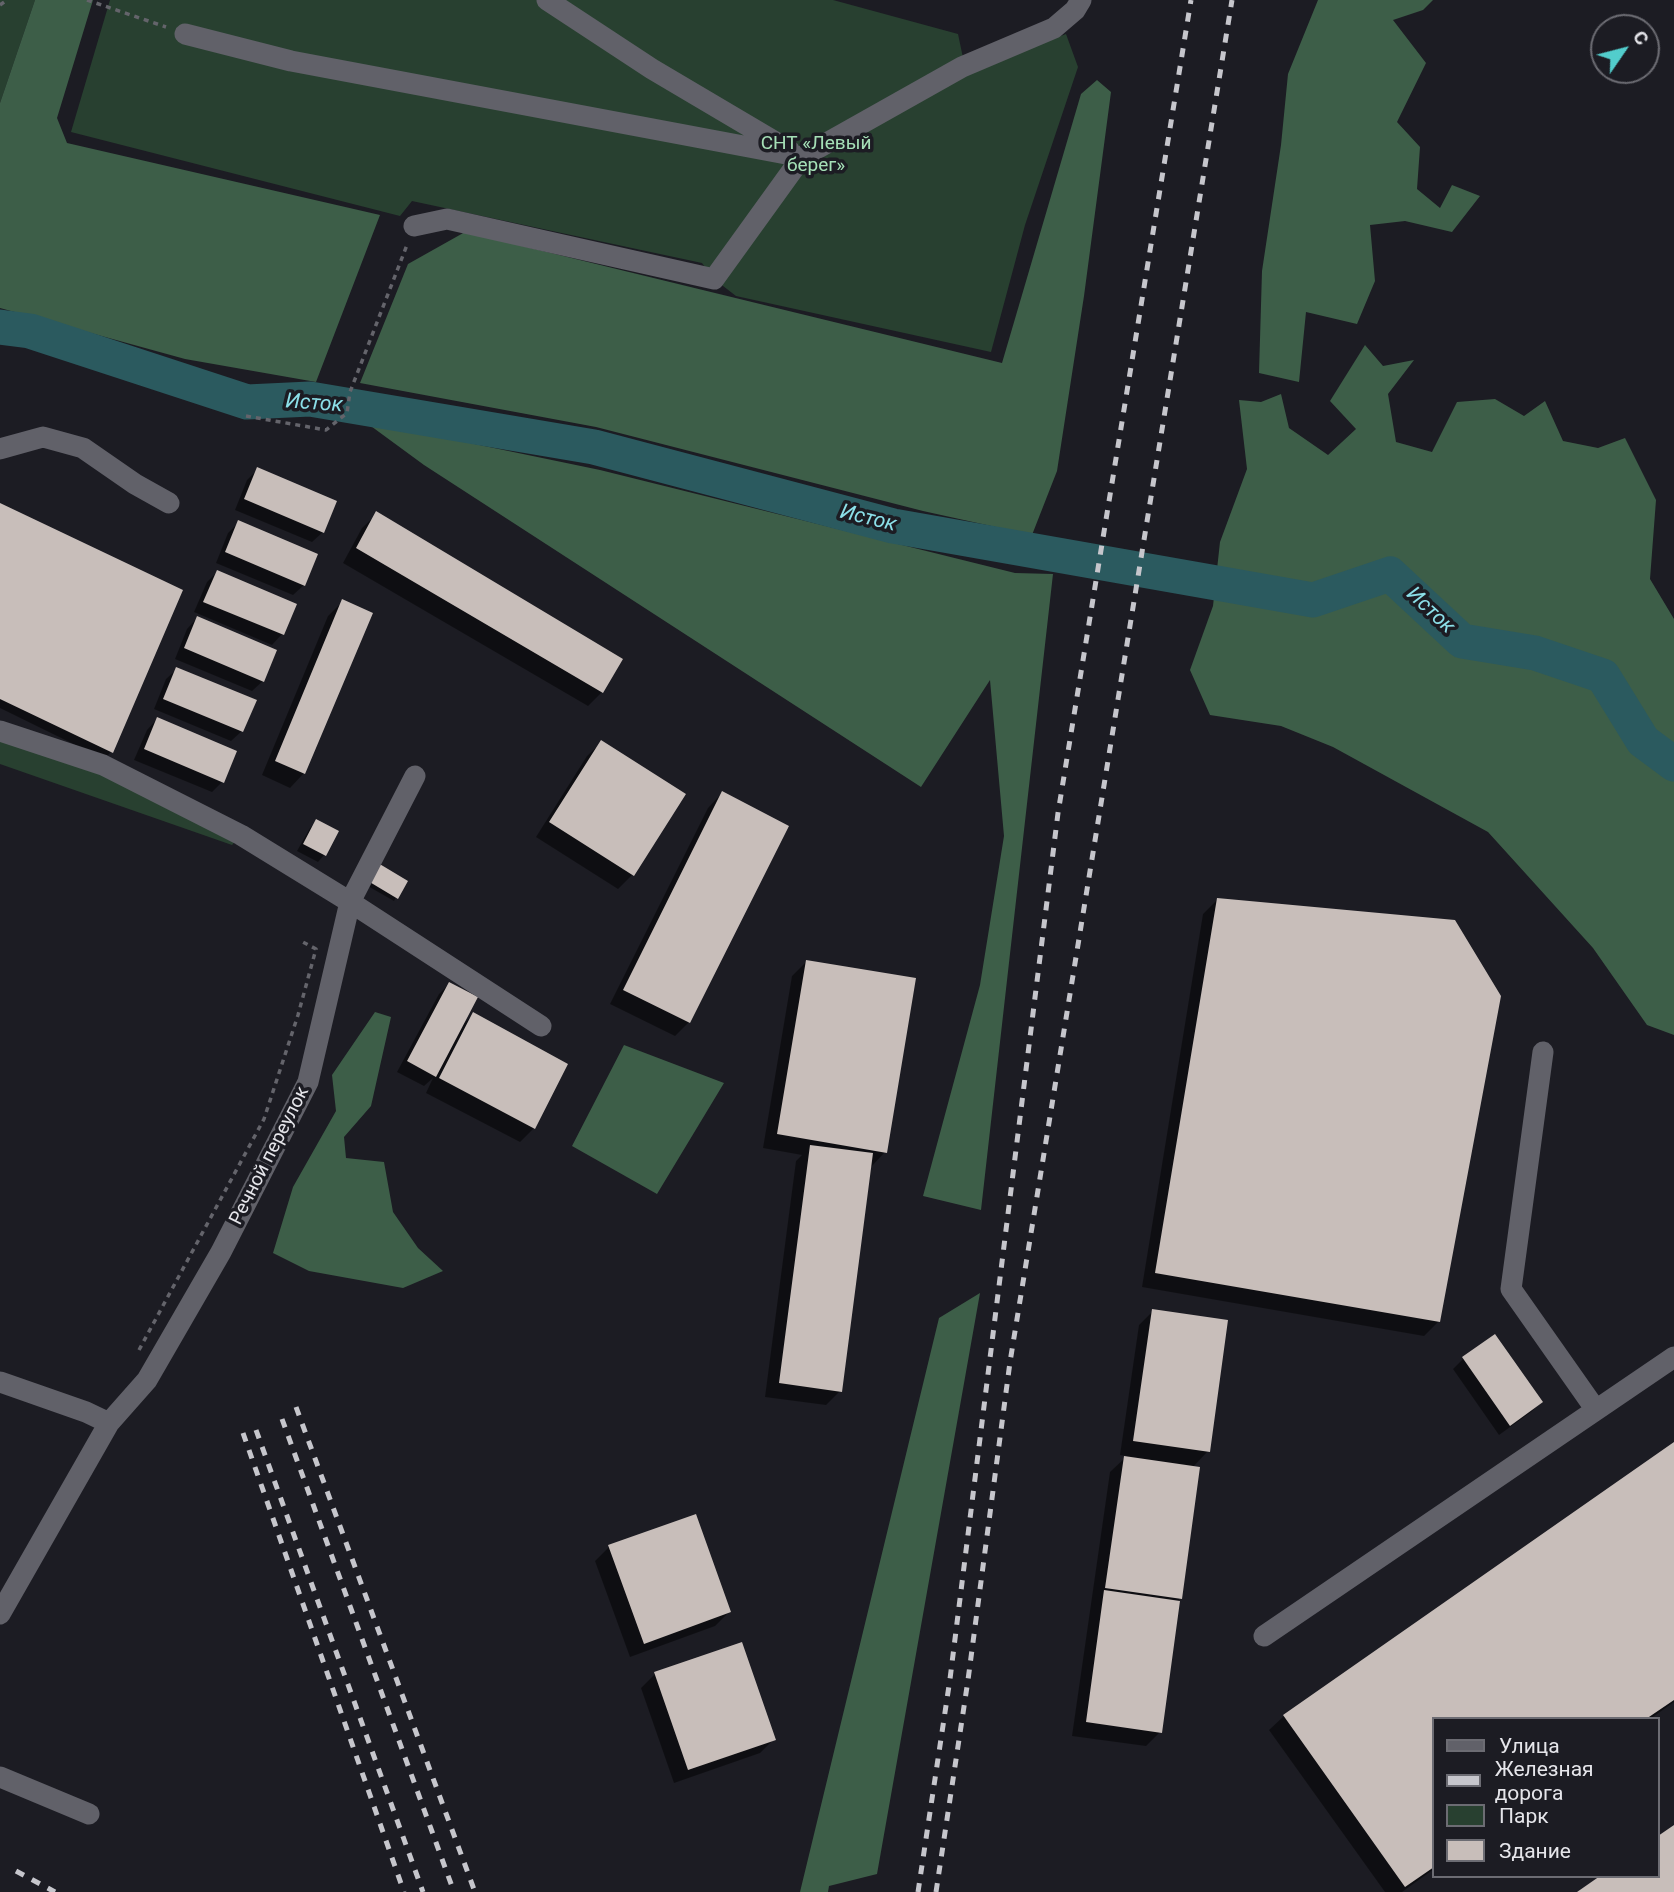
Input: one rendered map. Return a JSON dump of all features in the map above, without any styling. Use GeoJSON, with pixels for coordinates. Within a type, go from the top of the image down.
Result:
{"type":"FeatureCollection","features":[{"type":"Feature","properties":{"kind":"street"},"geometry":{"type":"LineString","coordinates":[[547,0],[652,69],[802,157]]}},
{"type":"Feature","properties":{"kind":"street"},"geometry":{"type":"LineString","coordinates":[[414,226],[447,219],[714,279],[802,157],[962,67],[1054,28],[1075,10],[1081,0]]}},
{"type":"Feature","properties":{"kind":"street"},"geometry":{"type":"LineString","coordinates":[[185,34],[290,61],[802,157]]}},
{"type":"Feature","properties":{"kind":"street"},"geometry":{"type":"LineString","coordinates":[[0,449],[43,437],[83,448],[135,484],[169,503]]}},
{"type":"Feature","properties":{"kind":"street"},"geometry":{"type":"LineString","coordinates":[[0,731],[103,765],[240,835],[350,902],[541,1026]]}},
{"type":"Feature","properties":{"kind":"street","name":"Речной переулок"},"geometry":{"type":"LineString","coordinates":[[0,1614],[109,1423],[147,1380],[154,1368],[221,1252],[308,1082],[350,902],[415,776]]}},
{"type":"Feature","properties":{"kind":"street"},"geometry":{"type":"LineString","coordinates":[[1543,1052],[1511,1289],[1596,1410]]}},
{"type":"Feature","properties":{"kind":"street"},"geometry":{"type":"LineString","coordinates":[[1264,1636],[1674,1357]]}},
{"type":"Feature","properties":{"kind":"street"},"geometry":{"type":"LineString","coordinates":[[0,1382],[86,1412],[109,1423]]}},
{"type":"Feature","properties":{"kind":"street"},"geometry":{"type":"LineString","coordinates":[[0,1777],[89,1814]]}},
{"type":"Feature","properties":{"kind":"path"},"geometry":{"type":"LineString","coordinates":[[0,5],[7,0]]}},
{"type":"Feature","properties":{"kind":"path"},"geometry":{"type":"LineString","coordinates":[[87,0],[185,34]]}},
{"type":"Feature","properties":{"kind":"path"},"geometry":{"type":"LineString","coordinates":[[246,416],[326,430],[347,413],[349,391],[414,226]]}},
{"type":"Feature","properties":{"kind":"path"},"geometry":{"type":"LineString","coordinates":[[134,1359],[264,1119],[316,949],[299,940]]}},
{"type":"Feature","properties":{"kind":"green space"},"geometry":{"type":"Polygon","coordinates":[[[0,0],[35,0],[0,103],[0,0]]]}},
{"type":"Feature","properties":{"kind":"green space"},"geometry":{"type":"Polygon","coordinates":[[[35,0],[93,0],[57,118],[67,143],[380,215],[316,382],[185,359],[0,308],[0,103],[35,0]]]}},
{"type":"Feature","properties":{"kind":"green space","name":"СНТ «Левый берег»"},"geometry":{"type":"Polygon","coordinates":[[[110,0],[833,0],[958,34],[966,72],[1066,34],[1078,67],[1025,225],[991,352],[736,296],[714,279],[702,263],[412,201],[400,216],[71,132],[110,0]]]}},
{"type":"Feature","properties":{"kind":"green space"},"geometry":{"type":"Polygon","coordinates":[[[1318,0],[1433,0],[1423,10],[1393,20],[1426,63],[1397,122],[1420,147],[1417,189],[1440,208],[1452,185],[1480,196],[1452,232],[1405,221],[1370,225],[1375,281],[1357,324],[1306,312],[1299,382],[1259,373],[1262,271],[1281,145],[1288,74],[1318,0]]]}},
{"type":"Feature","properties":{"kind":"green space"},"geometry":{"type":"Polygon","coordinates":[[[1097,80],[1111,92],[1084,296],[1057,471],[1032,535],[923,511],[596,427],[360,383],[408,264],[465,232],[1002,363],[1081,94],[1097,80]]]}},
{"type":"Feature","properties":{"kind":"green space"},"geometry":{"type":"Polygon","coordinates":[[[1365,345],[1383,366],[1414,360],[1388,394],[1396,442],[1432,452],[1457,402],[1495,399],[1524,416],[1545,401],[1563,441],[1598,448],[1625,438],[1656,500],[1650,579],[1674,619],[1674,1035],[1647,1025],[1593,948],[1488,832],[1333,747],[1281,726],[1210,715],[1190,670],[1213,606],[1220,542],[1247,469],[1239,400],[1261,402],[1281,394],[1289,428],[1328,455],[1356,429],[1330,401],[1365,345]]]}},
{"type":"Feature","properties":{"kind":"green space"},"geometry":{"type":"Polygon","coordinates":[[[364,421],[600,470],[1015,573],[1053,574],[981,1210],[923,1196],[980,985],[1004,836],[990,680],[921,787],[424,465],[364,421]]]}},
{"type":"Feature","properties":{"kind":"green space"},"geometry":{"type":"Polygon","coordinates":[[[0,731],[241,835],[232,845],[0,764],[0,731]]]}},
{"type":"Feature","properties":{"kind":"green space"},"geometry":{"type":"Polygon","coordinates":[[[375,1012],[391,1017],[371,1106],[344,1137],[346,1158],[384,1162],[393,1212],[418,1248],[443,1271],[403,1288],[309,1271],[273,1253],[293,1187],[336,1111],[332,1075],[375,1012]]]}},
{"type":"Feature","properties":{"kind":"green space"},"geometry":{"type":"Polygon","coordinates":[[[624,1045],[724,1083],[657,1194],[572,1146],[624,1045]]]}},
{"type":"Feature","properties":{"kind":"green space"},"geometry":{"type":"Polygon","coordinates":[[[980,1293],[877,1874],[829,1886],[828,1892],[800,1892],[939,1318],[980,1293]]]}},
{"type":"Feature","properties":{"kind":"building"},"geometry":{"type":"Polygon","coordinates":[[[257,467],[337,501],[324,533],[244,499],[257,467]]]}},
{"type":"Feature","properties":{"kind":"building"},"geometry":{"type":"Polygon","coordinates":[[[0,503],[183,590],[113,753],[0,699],[0,503]]]}},
{"type":"Feature","properties":{"kind":"building"},"geometry":{"type":"Polygon","coordinates":[[[376,511],[623,659],[603,693],[356,548],[376,511]]]}},
{"type":"Feature","properties":{"kind":"building"},"geometry":{"type":"Polygon","coordinates":[[[238,520],[318,554],[305,586],[225,552],[238,520]]]}},
{"type":"Feature","properties":{"kind":"building"},"geometry":{"type":"Polygon","coordinates":[[[217,570],[297,604],[284,635],[203,602],[217,570]]]}},
{"type":"Feature","properties":{"kind":"building"},"geometry":{"type":"Polygon","coordinates":[[[342,599],[373,613],[305,774],[275,761],[342,599]]]}},
{"type":"Feature","properties":{"kind":"building"},"geometry":{"type":"Polygon","coordinates":[[[197,616],[277,650],[264,682],[184,648],[197,616]]]}},
{"type":"Feature","properties":{"kind":"building"},"geometry":{"type":"Polygon","coordinates":[[[176,667],[257,700],[243,732],[163,699],[176,667]]]}},
{"type":"Feature","properties":{"kind":"building"},"geometry":{"type":"Polygon","coordinates":[[[157,717],[237,751],[224,783],[144,749],[157,717]]]}},
{"type":"Feature","properties":{"kind":"building"},"geometry":{"type":"Polygon","coordinates":[[[601,740],[686,794],[634,876],[549,822],[601,740]]]}},
{"type":"Feature","properties":{"kind":"building"},"geometry":{"type":"Polygon","coordinates":[[[722,791],[789,826],[690,1023],[623,990],[722,791]]]}},
{"type":"Feature","properties":{"kind":"building"},"geometry":{"type":"Polygon","coordinates":[[[316,819],[339,831],[326,856],[303,844],[316,819]]]}},
{"type":"Feature","properties":{"kind":"building"},"geometry":{"type":"Polygon","coordinates":[[[378,863],[408,881],[398,899],[368,881],[378,863]]]}},
{"type":"Feature","properties":{"kind":"building"},"geometry":{"type":"Polygon","coordinates":[[[1217,898],[1455,920],[1501,996],[1440,1322],[1155,1273],[1217,898]]]}},
{"type":"Feature","properties":{"kind":"building"},"geometry":{"type":"Polygon","coordinates":[[[806,960],[916,978],[887,1153],[777,1134],[806,960]]]}},
{"type":"Feature","properties":{"kind":"building"},"geometry":{"type":"Polygon","coordinates":[[[449,982],[478,997],[436,1077],[407,1061],[449,982]]]}},
{"type":"Feature","properties":{"kind":"building"},"geometry":{"type":"Polygon","coordinates":[[[473,1012],[568,1064],[535,1129],[439,1078],[473,1012]]]}},
{"type":"Feature","properties":{"kind":"building"},"geometry":{"type":"Polygon","coordinates":[[[810,1145],[873,1153],[842,1392],[779,1383],[810,1145]]]}},
{"type":"Feature","properties":{"kind":"building"},"geometry":{"type":"Polygon","coordinates":[[[1152,1309],[1228,1320],[1210,1452],[1133,1441],[1152,1309]]]}},
{"type":"Feature","properties":{"kind":"building"},"geometry":{"type":"Polygon","coordinates":[[[1495,1334],[1543,1402],[1510,1426],[1462,1357],[1495,1334]]]}},
{"type":"Feature","properties":{"kind":"building"},"geometry":{"type":"Polygon","coordinates":[[[1674,1442],[1674,1700],[1649,1717],[1432,1717],[1432,1868],[1405,1887],[1283,1715],[1674,1442]]]}},
{"type":"Feature","properties":{"kind":"building"},"geometry":{"type":"Polygon","coordinates":[[[1124,1456],[1200,1467],[1182,1599],[1105,1588],[1124,1456]]]}},
{"type":"Feature","properties":{"kind":"building"},"geometry":{"type":"Polygon","coordinates":[[[696,1514],[731,1612],[644,1644],[608,1545],[696,1514]]]}},
{"type":"Feature","properties":{"kind":"building"},"geometry":{"type":"Polygon","coordinates":[[[1104,1590],[1180,1601],[1162,1733],[1086,1722],[1104,1590]]]}},
{"type":"Feature","properties":{"kind":"building"},"geometry":{"type":"Polygon","coordinates":[[[742,1642],[776,1740],[688,1770],[654,1672],[742,1642]]]}},
{"type":"Feature","properties":{"kind":"building"},"geometry":{"type":"Polygon","coordinates":[[[1674,1825],[1674,1892],[1577,1892],[1597,1878],[1660,1878],[1660,1835],[1674,1825]]]}},
{"type":"Feature","properties":{"kind":"waterway","name":"Исток"},"geometry":{"type":"LineString","coordinates":[[0,327],[30,331],[247,402],[310,399],[594,447],[893,526],[1313,600],[1390,574],[1462,641],[1535,653],[1603,676],[1643,741],[1674,764]]}},
{"type":"Feature","properties":{"kind":"railway"},"geometry":{"type":"LineString","coordinates":[[918,1892],[950,1679],[1058,813],[1191,0]]}},
{"type":"Feature","properties":{"kind":"railway"},"geometry":{"type":"LineString","coordinates":[[936,1892],[968,1680],[1010,1362],[1232,0]]}},
{"type":"Feature","properties":{"kind":"railway"},"geometry":{"type":"LineString","coordinates":[[296,1407],[475,1892]]}},
{"type":"Feature","properties":{"kind":"railway"},"geometry":{"type":"LineString","coordinates":[[282,1419],[454,1892]]}},
{"type":"Feature","properties":{"kind":"railway"},"geometry":{"type":"LineString","coordinates":[[256,1430],[423,1892]]}},
{"type":"Feature","properties":{"kind":"railway"},"geometry":{"type":"LineString","coordinates":[[243,1433],[404,1892]]}},
{"type":"Feature","properties":{"kind":"railway"},"geometry":{"type":"LineString","coordinates":[[16,1871],[55,1892]]}}]}
